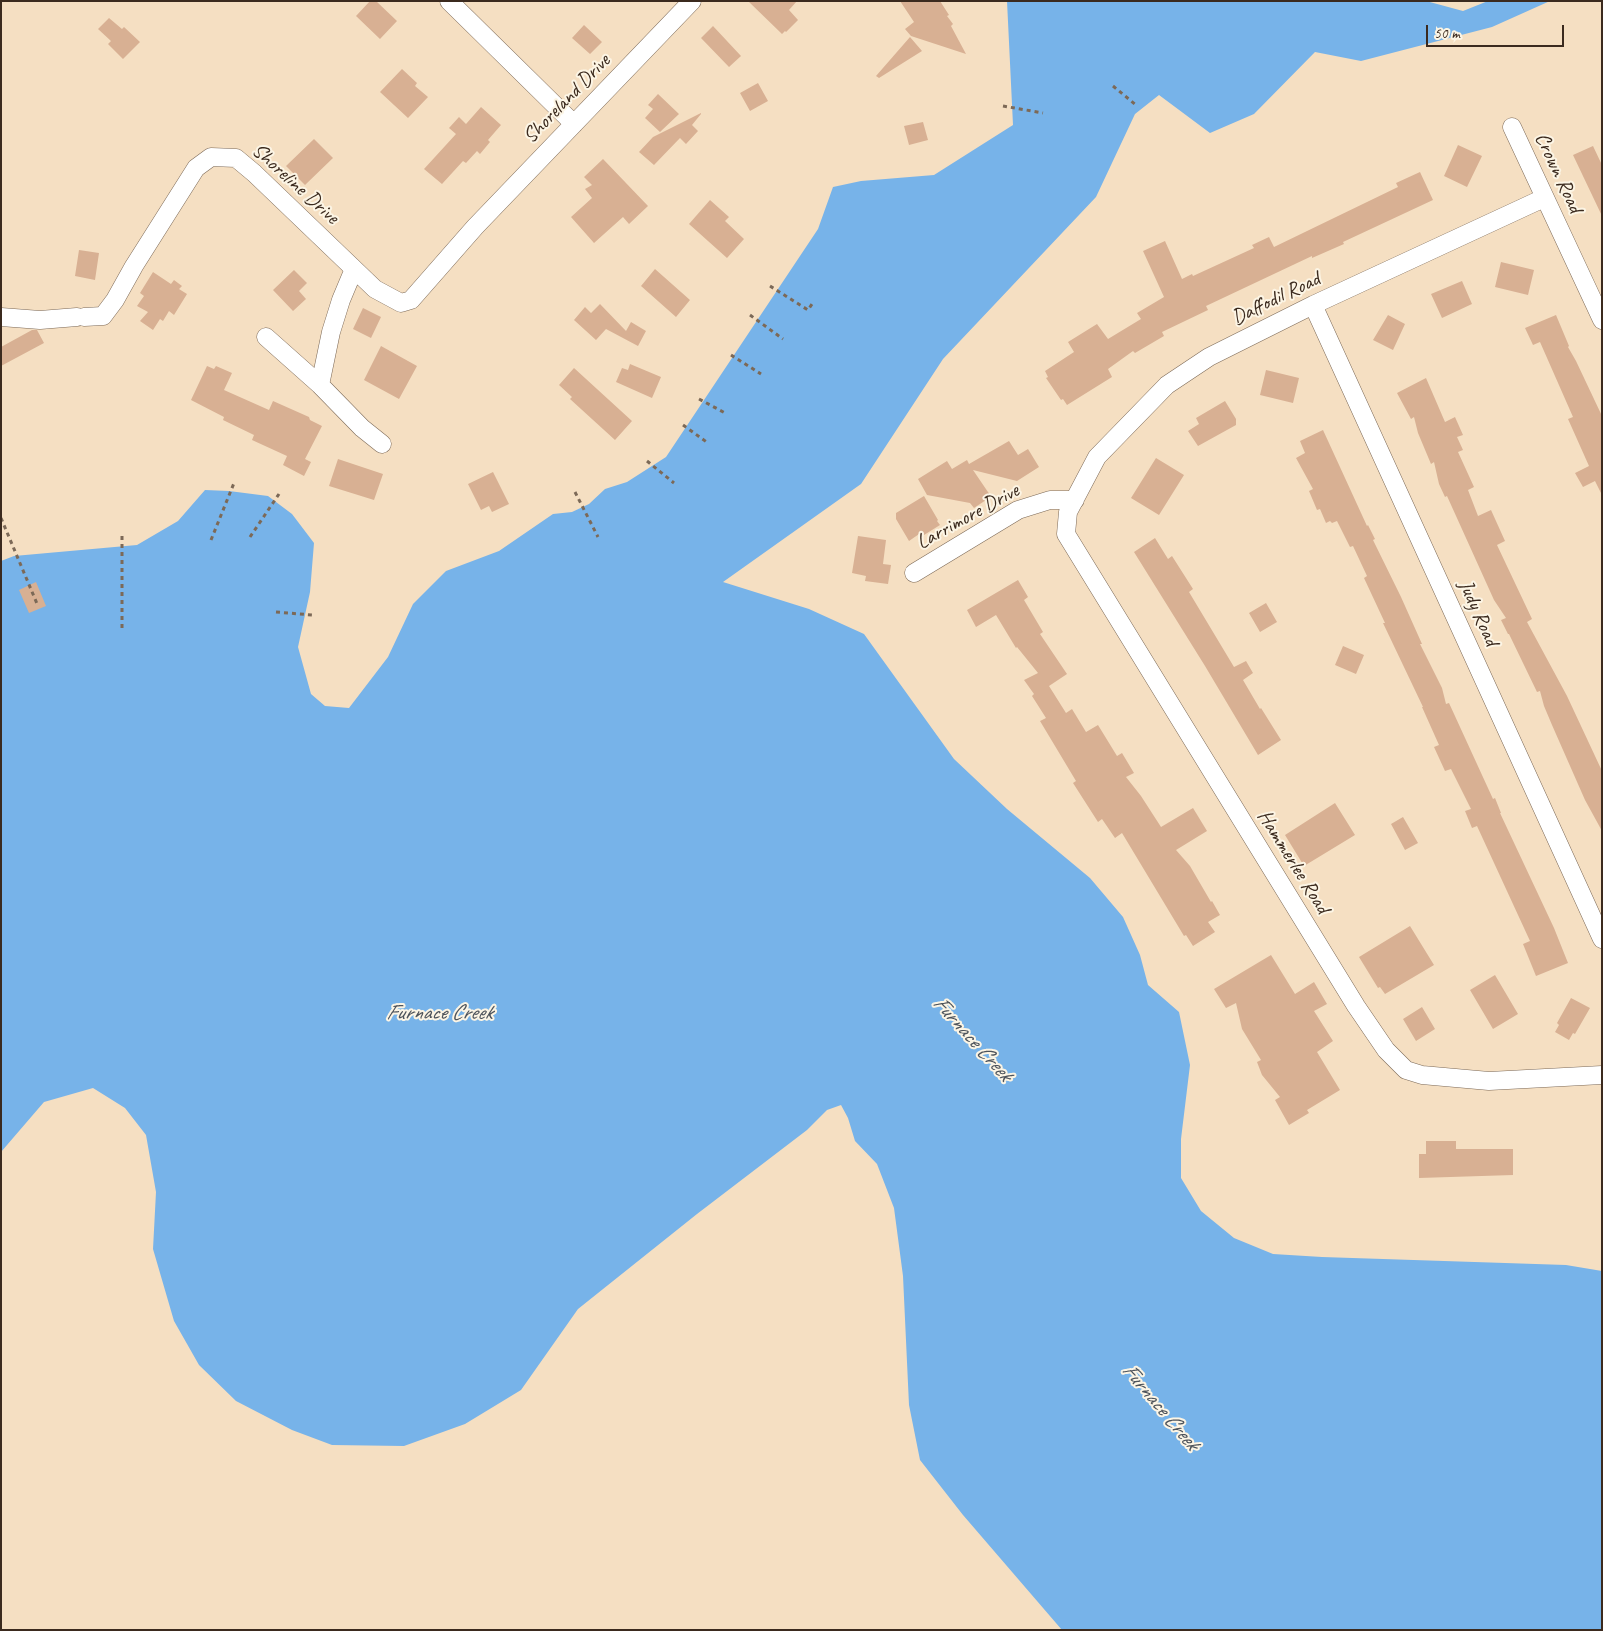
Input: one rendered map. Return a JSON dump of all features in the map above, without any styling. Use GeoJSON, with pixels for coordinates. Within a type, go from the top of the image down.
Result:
{"type":"FeatureCollection","features":[{"type":"Feature","properties":{"kind":"street"},"geometry":{"type":"LineString","coordinates":[[450,1],[574,124]]}},
{"type":"Feature","properties":{"kind":"street","name":"Shoreland Drive"},"geometry":{"type":"LineString","coordinates":[[475,228],[692,1]]}},
{"type":"Feature","properties":{"kind":"street","name":"Crown Road"},"geometry":{"type":"LineString","coordinates":[[1512,127],[1602,320]]}},
{"type":"Feature","properties":{"kind":"street","name":"Shoreline Drive"},"geometry":{"type":"LineString","coordinates":[[1,317],[40,320],[103,316],[115,300],[134,266],[196,168],[210,157],[236,158],[375,289],[401,303],[411,300],[475,228]]}},
{"type":"Feature","properties":{"kind":"street","name":"Daffodil Road"},"geometry":{"type":"LineString","coordinates":[[1075,500],[1097,457],[1168,386],[1209,357],[1313,305],[1544,198]]}},
{"type":"Feature","properties":{"kind":"street"},"geometry":{"type":"LineString","coordinates":[[320,385],[330,332],[340,300],[354,269]]}},
{"type":"Feature","properties":{"kind":"street","name":"Judy Road"},"geometry":{"type":"LineString","coordinates":[[1313,305],[1602,939]]}},
{"type":"Feature","properties":{"kind":"street"},"geometry":{"type":"LineString","coordinates":[[266,337],[320,385],[362,428],[382,444]]}},
{"type":"Feature","properties":{"kind":"street","name":"Larrimore Drive"},"geometry":{"type":"LineString","coordinates":[[914,573],[1018,510],[1050,500],[1075,500]]}},
{"type":"Feature","properties":{"kind":"street","name":"Hammerlee Road"},"geometry":{"type":"LineString","coordinates":[[1075,500],[1068,512],[1066,534],[1075,550],[1356,1006],[1386,1050],[1406,1070],[1422,1075],[1489,1081],[1602,1075]]}},
{"type":"Feature","properties":{"kind":"path"},"geometry":{"type":"LineString","coordinates":[[1113,86],[1136,105]]}},
{"type":"Feature","properties":{"kind":"path"},"geometry":{"type":"LineString","coordinates":[[1003,106],[1043,113]]}},
{"type":"Feature","properties":{"kind":"path"},"geometry":{"type":"LineString","coordinates":[[770,286],[808,310],[814,301]]}},
{"type":"Feature","properties":{"kind":"path"},"geometry":{"type":"LineString","coordinates":[[750,315],[783,338]]}},
{"type":"Feature","properties":{"kind":"path"},"geometry":{"type":"LineString","coordinates":[[732,355],[761,374]]}},
{"type":"Feature","properties":{"kind":"path"},"geometry":{"type":"LineString","coordinates":[[699,399],[727,414]]}},
{"type":"Feature","properties":{"kind":"path"},"geometry":{"type":"LineString","coordinates":[[683,425],[708,443]]}},
{"type":"Feature","properties":{"kind":"path"},"geometry":{"type":"LineString","coordinates":[[647,461],[674,483]]}},
{"type":"Feature","properties":{"kind":"path"},"geometry":{"type":"LineString","coordinates":[[211,540],[234,483]]}},
{"type":"Feature","properties":{"kind":"path"},"geometry":{"type":"LineString","coordinates":[[575,492],[598,537]]}},
{"type":"Feature","properties":{"kind":"path"},"geometry":{"type":"LineString","coordinates":[[250,536],[279,494]]}},
{"type":"Feature","properties":{"kind":"path"},"geometry":{"type":"LineString","coordinates":[[1,518],[38,606]]}},
{"type":"Feature","properties":{"kind":"path"},"geometry":{"type":"LineString","coordinates":[[122,532],[122,628]]}},
{"type":"Feature","properties":{"kind":"path"},"geometry":{"type":"LineString","coordinates":[[276,612],[312,615]]}},
{"type":"Feature","properties":{"kind":"water","name":"Furnace Creek"},"geometry":{"type":"Polygon","coordinates":[[[1007,1],[1426,1],[1463,11],[1488,1],[1550,1],[1492,27],[1361,61],[1315,52],[1254,114],[1210,133],[1159,95],[1135,114],[1096,197],[943,359],[861,484],[723,582],[809,609],[864,634],[954,759],[1007,809],[1090,878],[1123,917],[1140,955],[1148,985],[1179,1012],[1190,1065],[1181,1139],[1181,1178],[1201,1211],[1234,1238],[1273,1254],[1566,1265],[1602,1271],[1602,1630],[1062,1630],[963,1515],[920,1460],[909,1405],[903,1276],[894,1208],[877,1164],[855,1141],[848,1118],[841,1105],[827,1110],[807,1130],[697,1214],[578,1309],[521,1390],[465,1424],[404,1446],[332,1445],[292,1430],[236,1401],[199,1365],[174,1321],[153,1249],[156,1192],[146,1135],[125,1108],[93,1088],[44,1102],[1,1152],[1,561],[14,556],[137,545],[178,521],[205,490],[268,496],[292,514],[314,543],[310,592],[298,647],[311,694],[325,706],[349,708],[388,657],[413,604],[446,571],[499,551],[553,514],[572,512],[589,504],[605,489],[627,482],[666,457],[818,229],[833,187],[861,181],[934,175],[1013,125],[1007,1]]]}},
{"type":"Feature","properties":{"kind":"building"},"geometry":{"type":"Polygon","coordinates":[[[370,1],[376,1],[397,21],[380,39],[356,16],[370,1]]]}},
{"type":"Feature","properties":{"kind":"building"},"geometry":{"type":"Polygon","coordinates":[[[748,1],[797,1],[789,10],[798,20],[782,34],[748,1]]]}},
{"type":"Feature","properties":{"kind":"building"},"geometry":{"type":"Polygon","coordinates":[[[900,1],[940,1],[949,15],[947,16],[953,24],[951,26],[966,54],[911,36],[905,29],[914,22],[900,1]]]}},
{"type":"Feature","properties":{"kind":"building"},"geometry":{"type":"Polygon","coordinates":[[[109,18],[122,29],[124,27],[140,42],[123,59],[108,44],[111,41],[98,29],[109,18]]]}},
{"type":"Feature","properties":{"kind":"building"},"geometry":{"type":"Polygon","coordinates":[[[584,25],[602,42],[590,54],[572,38],[584,25]]]}},
{"type":"Feature","properties":{"kind":"building"},"geometry":{"type":"Polygon","coordinates":[[[713,26],[741,56],[729,67],[701,38],[713,26]]]}},
{"type":"Feature","properties":{"kind":"building"},"geometry":{"type":"Polygon","coordinates":[[[910,37],[922,51],[879,78],[876,76],[910,37]]]}},
{"type":"Feature","properties":{"kind":"building"},"geometry":{"type":"Polygon","coordinates":[[[402,69],[417,83],[415,86],[428,97],[408,118],[380,92],[402,69]]]}},
{"type":"Feature","properties":{"kind":"building"},"geometry":{"type":"Polygon","coordinates":[[[758,83],[768,101],[750,111],[740,93],[758,83]]]}},
{"type":"Feature","properties":{"kind":"building"},"geometry":{"type":"Polygon","coordinates":[[[658,94],[679,114],[660,132],[645,118],[653,109],[648,105],[658,94]]]}},
{"type":"Feature","properties":{"kind":"building"},"geometry":{"type":"Polygon","coordinates":[[[481,107],[501,125],[488,140],[490,142],[480,154],[477,151],[466,163],[463,161],[442,184],[424,169],[456,134],[449,128],[459,117],[466,124],[481,107]]]}},
{"type":"Feature","properties":{"kind":"building"},"geometry":{"type":"Polygon","coordinates":[[[701,113],[692,125],[698,131],[686,144],[680,138],[654,165],[639,152],[653,137],[701,113]]]}},
{"type":"Feature","properties":{"kind":"building"},"geometry":{"type":"Polygon","coordinates":[[[923,122],[928,140],[909,145],[904,126],[923,122]]]}},
{"type":"Feature","properties":{"kind":"building"},"geometry":{"type":"Polygon","coordinates":[[[314,139],[333,158],[305,185],[286,166],[314,139]]]}},
{"type":"Feature","properties":{"kind":"building"},"geometry":{"type":"Polygon","coordinates":[[[1458,145],[1482,156],[1467,187],[1444,176],[1458,145]]]}},
{"type":"Feature","properties":{"kind":"building"},"geometry":{"type":"Polygon","coordinates":[[[1593,146],[1602,165],[1602,216],[1573,155],[1593,146]]]}},
{"type":"Feature","properties":{"kind":"building"},"geometry":{"type":"Polygon","coordinates":[[[603,159],[648,206],[629,224],[623,217],[594,243],[571,217],[592,198],[585,189],[592,185],[584,177],[603,159]]]}},
{"type":"Feature","properties":{"kind":"building"},"geometry":{"type":"Polygon","coordinates":[[[1420,172],[1433,200],[1343,242],[1344,244],[1312,258],[1312,256],[1206,306],[1208,310],[1162,332],[1164,336],[1135,353],[1133,351],[1108,369],[1112,377],[1067,405],[1063,399],[1061,400],[1046,378],[1048,377],[1045,371],[1074,352],[1068,342],[1097,324],[1108,339],[1141,319],[1137,313],[1164,297],[1143,251],[1165,241],[1182,279],[1192,274],[1193,276],[1254,248],[1252,245],[1269,237],[1274,247],[1398,187],[1396,183],[1420,172]]]}},
{"type":"Feature","properties":{"kind":"building"},"geometry":{"type":"Polygon","coordinates":[[[710,200],[729,217],[725,221],[744,239],[727,258],[689,224],[710,200]]]}},
{"type":"Feature","properties":{"kind":"building"},"geometry":{"type":"Polygon","coordinates":[[[79,250],[99,253],[95,280],[75,276],[79,250]]]}},
{"type":"Feature","properties":{"kind":"building"},"geometry":{"type":"Polygon","coordinates":[[[1501,262],[1534,270],[1528,295],[1495,287],[1501,262]]]}},
{"type":"Feature","properties":{"kind":"building"},"geometry":{"type":"Polygon","coordinates":[[[655,269],[690,300],[676,317],[641,286],[655,269]]]}},
{"type":"Feature","properties":{"kind":"building"},"geometry":{"type":"Polygon","coordinates":[[[294,270],[307,283],[299,291],[306,299],[293,311],[273,290],[294,270]]]}},
{"type":"Feature","properties":{"kind":"building"},"geometry":{"type":"Polygon","coordinates":[[[153,272],[171,284],[174,280],[182,286],[179,289],[187,294],[174,315],[169,311],[163,321],[160,319],[153,330],[140,321],[148,312],[137,306],[144,296],[140,293],[153,272]]]}},
{"type":"Feature","properties":{"kind":"building"},"geometry":{"type":"Polygon","coordinates":[[[1462,281],[1472,304],[1442,318],[1431,294],[1462,281]]]}},
{"type":"Feature","properties":{"kind":"building"},"geometry":{"type":"Polygon","coordinates":[[[600,304],[626,331],[631,322],[646,331],[638,346],[606,329],[596,340],[574,320],[585,307],[591,313],[600,304]]]}},
{"type":"Feature","properties":{"kind":"building"},"geometry":{"type":"Polygon","coordinates":[[[363,308],[381,317],[371,338],[353,329],[363,308]]]}},
{"type":"Feature","properties":{"kind":"building"},"geometry":{"type":"Polygon","coordinates":[[[1388,315],[1405,324],[1393,350],[1373,340],[1388,315]]]}},
{"type":"Feature","properties":{"kind":"building"},"geometry":{"type":"Polygon","coordinates":[[[1556,315],[1568,347],[1602,416],[1602,495],[1595,481],[1583,487],[1575,473],[1589,466],[1568,419],[1573,417],[1540,342],[1533,345],[1525,328],[1556,315]]]}},
{"type":"Feature","properties":{"kind":"building"},"geometry":{"type":"Polygon","coordinates":[[[32,330],[37,330],[44,343],[1,366],[1,347],[32,330]]]}},
{"type":"Feature","properties":{"kind":"building"},"geometry":{"type":"Polygon","coordinates":[[[381,346],[417,366],[399,399],[364,380],[381,346]]]}},
{"type":"Feature","properties":{"kind":"building"},"geometry":{"type":"Polygon","coordinates":[[[630,364],[661,377],[652,398],[616,382],[622,368],[628,370],[630,364]]]}},
{"type":"Feature","properties":{"kind":"building"},"geometry":{"type":"Polygon","coordinates":[[[207,366],[214,369],[216,366],[232,373],[224,390],[269,410],[273,401],[309,417],[310,420],[322,426],[305,459],[311,462],[304,476],[283,465],[287,456],[252,440],[254,435],[223,420],[224,417],[191,400],[207,366]]]}},
{"type":"Feature","properties":{"kind":"building"},"geometry":{"type":"Polygon","coordinates":[[[574,368],[632,421],[615,440],[570,399],[572,397],[559,385],[574,368]]]}},
{"type":"Feature","properties":{"kind":"building"},"geometry":{"type":"Polygon","coordinates":[[[1266,370],[1299,378],[1293,403],[1260,395],[1266,370]]]}},
{"type":"Feature","properties":{"kind":"building"},"geometry":{"type":"Polygon","coordinates":[[[1426,378],[1445,422],[1455,417],[1463,435],[1457,437],[1463,450],[1458,452],[1474,487],[1468,490],[1478,516],[1491,510],[1505,541],[1497,545],[1532,619],[1527,622],[1567,696],[1602,771],[1602,831],[1585,800],[1544,706],[1540,691],[1537,692],[1501,620],[1506,618],[1494,600],[1447,496],[1445,497],[1439,484],[1434,462],[1431,464],[1418,433],[1414,417],[1411,419],[1397,393],[1426,378]]]}},
{"type":"Feature","properties":{"kind":"building"},"geometry":{"type":"Polygon","coordinates":[[[1225,401],[1236,419],[1236,425],[1198,446],[1188,431],[1199,424],[1196,418],[1225,401]]]}},
{"type":"Feature","properties":{"kind":"building"},"geometry":{"type":"Polygon","coordinates":[[[1323,430],[1367,526],[1375,539],[1373,540],[1442,688],[1446,704],[1449,703],[1493,799],[1495,798],[1568,963],[1536,976],[1523,944],[1530,941],[1477,826],[1472,828],[1465,811],[1471,809],[1451,769],[1445,771],[1434,747],[1439,745],[1383,623],[1385,623],[1364,578],[1367,576],[1353,546],[1350,547],[1337,521],[1326,523],[1320,509],[1317,510],[1309,491],[1313,489],[1296,458],[1305,453],[1300,441],[1323,430]]]}},
{"type":"Feature","properties":{"kind":"building"},"geometry":{"type":"Polygon","coordinates":[[[1009,441],[1018,455],[1028,449],[1039,467],[1017,481],[973,470],[990,495],[974,508],[970,503],[927,495],[918,479],[947,461],[952,469],[967,460],[969,464],[1009,441]]]}},
{"type":"Feature","properties":{"kind":"building"},"geometry":{"type":"Polygon","coordinates":[[[1156,458],[1184,475],[1159,515],[1131,498],[1156,458]]]}},
{"type":"Feature","properties":{"kind":"building"},"geometry":{"type":"Polygon","coordinates":[[[338,459],[383,474],[374,500],[329,486],[338,459]]]}},
{"type":"Feature","properties":{"kind":"building"},"geometry":{"type":"Polygon","coordinates":[[[493,472],[509,504],[492,512],[489,506],[481,510],[468,484],[493,472]]]}},
{"type":"Feature","properties":{"kind":"building"},"geometry":{"type":"Polygon","coordinates":[[[924,496],[940,525],[924,535],[922,532],[909,541],[896,519],[896,513],[924,496]]]}},
{"type":"Feature","properties":{"kind":"building"},"geometry":{"type":"Polygon","coordinates":[[[858,536],[886,540],[883,564],[891,565],[888,584],[865,581],[866,576],[852,573],[858,536]]]}},
{"type":"Feature","properties":{"kind":"building"},"geometry":{"type":"Polygon","coordinates":[[[1155,538],[1168,559],[1172,556],[1193,589],[1189,592],[1234,667],[1246,661],[1253,673],[1243,680],[1281,740],[1258,755],[1134,552],[1155,538]]]}},
{"type":"Feature","properties":{"kind":"building"},"geometry":{"type":"Polygon","coordinates":[[[1018,580],[1028,597],[1024,600],[1043,632],[1040,634],[1067,674],[1049,686],[1066,713],[1072,709],[1086,732],[1098,725],[1117,756],[1122,753],[1134,773],[1126,777],[1161,827],[1193,808],[1207,831],[1176,850],[1190,866],[1220,915],[1208,922],[1215,932],[1193,946],[1186,935],[1184,936],[1122,833],[1115,838],[1102,819],[1098,822],[1073,783],[1076,781],[1040,721],[1046,718],[1032,696],[1034,694],[1024,680],[1038,673],[1016,648],[996,615],[976,627],[967,610],[1018,580]]]}},
{"type":"Feature","properties":{"kind":"building"},"geometry":{"type":"Polygon","coordinates":[[[36,582],[46,606],[29,613],[19,590],[36,582]]]}},
{"type":"Feature","properties":{"kind":"building"},"geometry":{"type":"Polygon","coordinates":[[[1266,603],[1277,622],[1260,632],[1249,613],[1266,603]]]}},
{"type":"Feature","properties":{"kind":"building"},"geometry":{"type":"Polygon","coordinates":[[[1343,646],[1364,655],[1356,674],[1335,665],[1343,646]]]}},
{"type":"Feature","properties":{"kind":"building"},"geometry":{"type":"Polygon","coordinates":[[[1335,803],[1355,835],[1304,866],[1285,835],[1335,803]]]}},
{"type":"Feature","properties":{"kind":"building"},"geometry":{"type":"Polygon","coordinates":[[[1403,817],[1418,843],[1405,850],[1391,824],[1403,817]]]}},
{"type":"Feature","properties":{"kind":"building"},"geometry":{"type":"Polygon","coordinates":[[[1410,926],[1434,965],[1385,994],[1380,987],[1378,988],[1359,957],[1410,926]]]}},
{"type":"Feature","properties":{"kind":"building"},"geometry":{"type":"Polygon","coordinates":[[[1271,955],[1295,994],[1314,982],[1327,1004],[1314,1011],[1333,1041],[1317,1052],[1340,1090],[1307,1110],[1309,1113],[1289,1125],[1275,1100],[1280,1097],[1262,1075],[1257,1062],[1261,1060],[1242,1029],[1236,1003],[1226,1008],[1214,989],[1271,955]]]}},
{"type":"Feature","properties":{"kind":"building"},"geometry":{"type":"Polygon","coordinates":[[[1495,975],[1518,1014],[1493,1029],[1470,990],[1495,975]]]}},
{"type":"Feature","properties":{"kind":"building"},"geometry":{"type":"Polygon","coordinates":[[[1571,998],[1590,1008],[1575,1034],[1573,1033],[1569,1040],[1555,1032],[1559,1025],[1557,1023],[1571,998]]]}},
{"type":"Feature","properties":{"kind":"building"},"geometry":{"type":"Polygon","coordinates":[[[1422,1007],[1435,1029],[1416,1041],[1403,1019],[1422,1007]]]}},
{"type":"Feature","properties":{"kind":"building"},"geometry":{"type":"Polygon","coordinates":[[[1426,1141],[1456,1141],[1456,1149],[1513,1149],[1513,1175],[1419,1178],[1419,1154],[1426,1154],[1426,1141]]]}}]}
